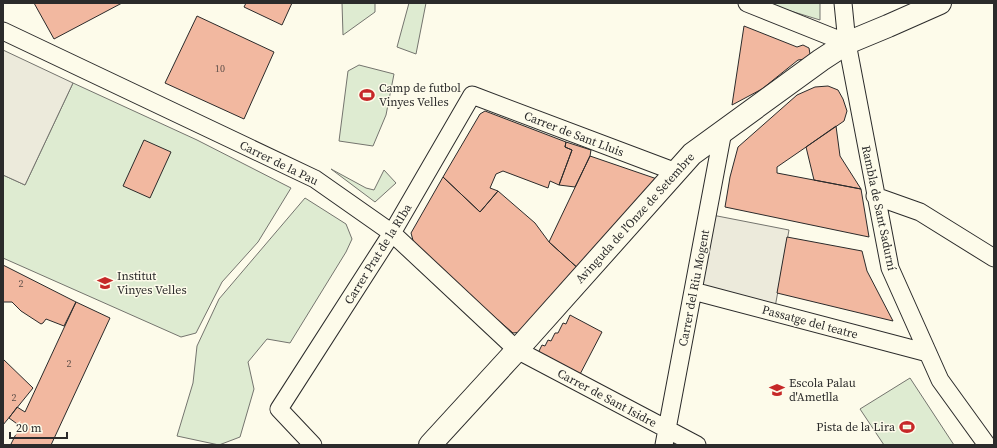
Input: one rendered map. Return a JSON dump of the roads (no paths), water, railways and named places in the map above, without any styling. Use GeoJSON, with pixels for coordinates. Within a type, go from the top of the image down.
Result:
{"type":"FeatureCollection","features":[{"type":"Feature","properties":{"kind":"street"},"geometry":{"type":"LineString","coordinates":[[747,3],[846,43]]}},
{"type":"Feature","properties":{"kind":"street","name":"Rambla de Sant Sadurní"},"geometry":{"type":"LineString","coordinates":[[843,3],[846,43],[890,268],[940,380],[987,445]]}},
{"type":"Feature","properties":{"kind":"street","name":"Avinguda de l'Onze de Setembre"},"geometry":{"type":"LineString","coordinates":[[439,443],[517,350],[692,154],[846,43],[940,3]]}},
{"type":"Feature","properties":{"kind":"street","name":"Carrer de la Pau"},"geometry":{"type":"LineString","coordinates":[[3,31],[315,179],[392,233],[517,350]]}},
{"type":"Feature","properties":{"kind":"street","name":"Carrer Prat de la RIba"},"geometry":{"type":"LineString","coordinates":[[313,445],[279,409],[392,233],[472,96]]}},
{"type":"Feature","properties":{"kind":"street","name":"Carrer de Sant Lluis"},"geometry":{"type":"LineString","coordinates":[[472,96],[676,172]]}},
{"type":"Feature","properties":{"kind":"street","name":"Carrer del Riu Mogent"},"geometry":{"type":"LineString","coordinates":[[666,438],[723,131]]}},
{"type":"Feature","properties":{"kind":"street"},"geometry":{"type":"LineString","coordinates":[[875,196],[920,212],[994,258]]}},
{"type":"Feature","properties":{"kind":"street","name":"Passatge del teatre"},"geometry":{"type":"LineString","coordinates":[[693,291],[928,353]]}},
{"type":"Feature","properties":{"kind":"street","name":"Carrer de Sant Isidre"},"geometry":{"type":"LineString","coordinates":[[517,350],[666,438],[697,445]]}},
{"type":"Feature","properties":{"kind":"place","name":"Camp de futbol Vinyes Velles"},"geometry":{"type":"Point","coordinates":[367,95]}},
{"type":"Feature","properties":{"kind":"place","name":"Institut Vinyes Velles"},"geometry":{"type":"Point","coordinates":[105,283]}},
{"type":"Feature","properties":{"kind":"place","name":"Escola Palau d'Ametlla"},"geometry":{"type":"Point","coordinates":[777,390]}},
{"type":"Feature","properties":{"kind":"place","name":"Pista de la Lira"},"geometry":{"type":"Point","coordinates":[907,427]}}]}
